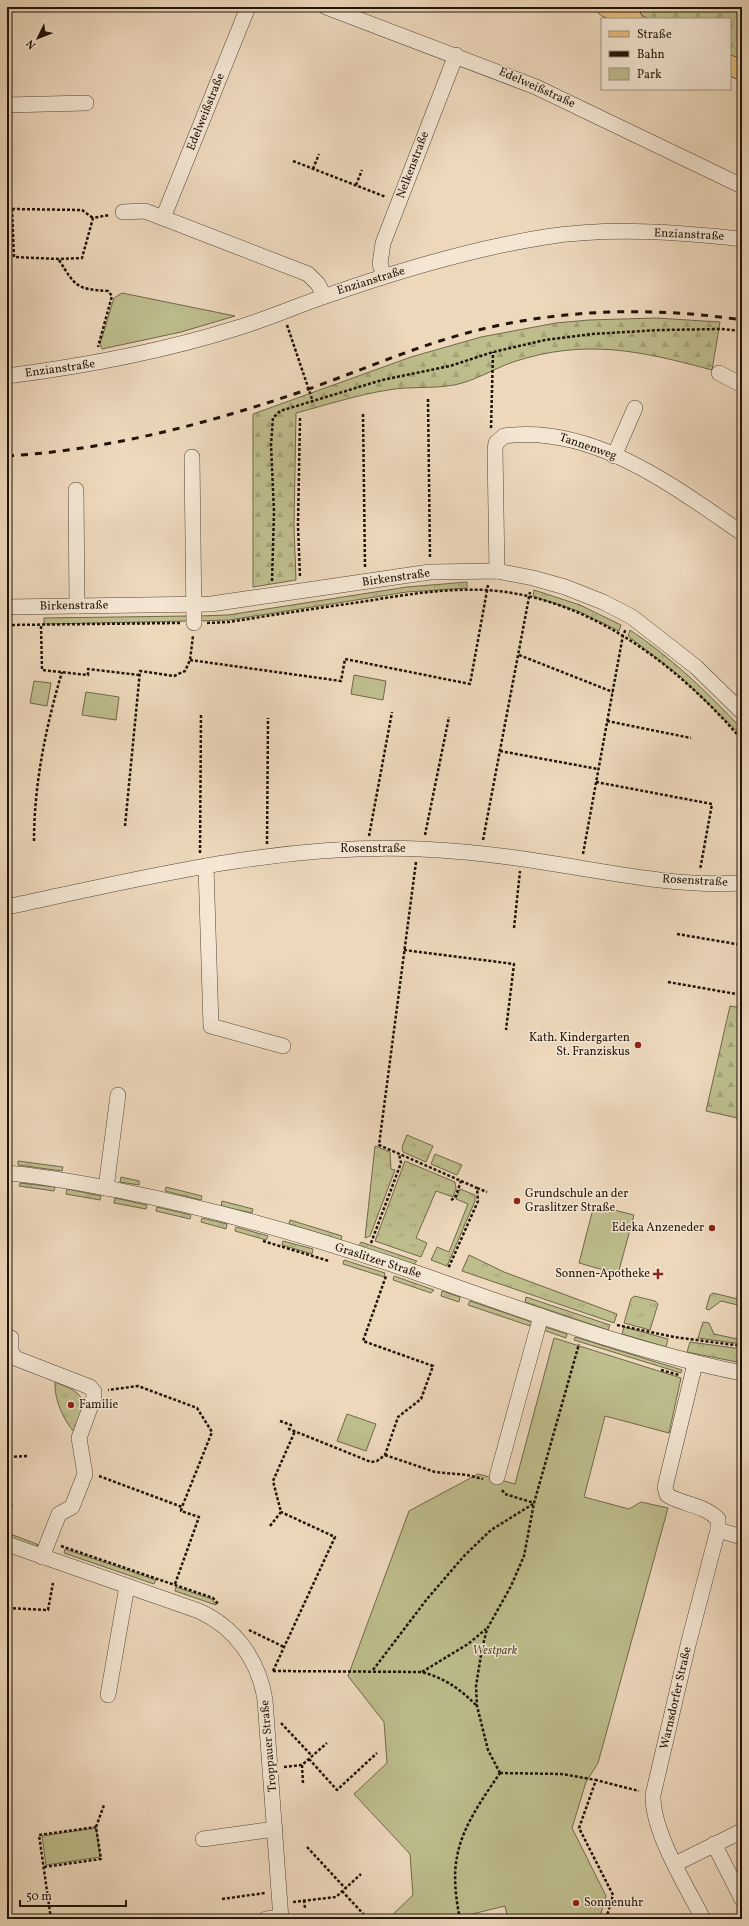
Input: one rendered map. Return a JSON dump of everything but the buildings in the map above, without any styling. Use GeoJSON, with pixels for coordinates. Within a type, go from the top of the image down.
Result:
{"type":"FeatureCollection","features":[{"type":"Feature","properties":{"kind":"main road"},"geometry":{"type":"LineString","coordinates":[[606,7],[631,18]]}},
{"type":"Feature","properties":{"kind":"main road"},"geometry":{"type":"LineString","coordinates":[[731,66],[742,71]]}},
{"type":"Feature","properties":{"kind":"street","name":"Edelweißstraße"},"geometry":{"type":"LineString","coordinates":[[163,218],[248,7]]}},
{"type":"Feature","properties":{"kind":"street","name":"Edelweißstraße"},"geometry":{"type":"LineString","coordinates":[[326,7],[456,55],[536,87],[583,108],[742,186]]}},
{"type":"Feature","properties":{"kind":"street","name":"Nelkenstraße"},"geometry":{"type":"LineString","coordinates":[[384,276],[380,264],[380,254],[456,55]]}},
{"type":"Feature","properties":{"kind":"street"},"geometry":{"type":"LineString","coordinates":[[7,105],[86,103]]}},
{"type":"Feature","properties":{"kind":"street"},"geometry":{"type":"LineString","coordinates":[[123,212],[145,211],[308,274],[318,284],[324,296]]}},
{"type":"Feature","properties":{"kind":"street","name":"Enzianstraße"},"geometry":{"type":"LineString","coordinates":[[7,376],[100,363],[183,344],[283,312],[324,296],[384,276],[485,250],[547,237],[620,232],[670,233],[742,239]]}},
{"type":"Feature","properties":{"kind":"street"},"geometry":{"type":"LineString","coordinates":[[719,373],[742,385]]}},
{"type":"Feature","properties":{"kind":"street"},"geometry":{"type":"LineString","coordinates":[[614,456],[636,408]]}},
{"type":"Feature","properties":{"kind":"street","name":"Tannenweg"},"geometry":{"type":"LineString","coordinates":[[498,439],[513,435],[553,435],[569,439],[614,456],[662,479],[742,534]]}},
{"type":"Feature","properties":{"kind":"street"},"geometry":{"type":"LineString","coordinates":[[493,571],[495,450],[498,439]]}},
{"type":"Feature","properties":{"kind":"street"},"geometry":{"type":"LineString","coordinates":[[192,457],[194,623]]}},
{"type":"Feature","properties":{"kind":"street"},"geometry":{"type":"LineString","coordinates":[[76,490],[77,606]]}},
{"type":"Feature","properties":{"kind":"street","name":"Birkenstraße"},"geometry":{"type":"LineString","coordinates":[[7,606],[226,603],[430,572],[493,571],[533,578],[585,594],[632,617],[696,667],[742,712]]}},
{"type":"Feature","properties":{"kind":"street","name":"Rosenstraße"},"geometry":{"type":"LineString","coordinates":[[7,907],[203,867],[267,856],[311,851],[367,848],[420,849],[481,854],[658,880],[697,883],[742,883]]}},
{"type":"Feature","properties":{"kind":"street"},"geometry":{"type":"LineString","coordinates":[[203,867],[211,1026],[283,1046]]}},
{"type":"Feature","properties":{"kind":"street"},"geometry":{"type":"LineString","coordinates":[[106,1188],[118,1095]]}},
{"type":"Feature","properties":{"kind":"street","name":"Graslitzer Straße"},"geometry":{"type":"LineString","coordinates":[[7,1173],[43,1176],[208,1210],[390,1264],[614,1341],[694,1364],[742,1373]]}},
{"type":"Feature","properties":{"kind":"street"},"geometry":{"type":"LineString","coordinates":[[497,1477],[541,1316]]}},
{"type":"Feature","properties":{"kind":"street"},"geometry":{"type":"LineString","coordinates":[[7,1336],[11,1338],[11,1352],[15,1358],[90,1387],[94,1392],[94,1397],[79,1438],[85,1474],[72,1507],[59,1514],[42,1557]]}},
{"type":"Feature","properties":{"kind":"street"},"geometry":{"type":"LineString","coordinates":[[694,1364],[664,1487],[667,1495],[674,1499],[711,1512],[718,1519],[718,1530],[742,1537]]}},
{"type":"Feature","properties":{"kind":"street","name":"Warnsdorfer Straße"},"geometry":{"type":"LineString","coordinates":[[703,1919],[675,1864],[655,1818],[653,1795],[683,1667],[718,1530]]}},
{"type":"Feature","properties":{"kind":"street","name":"Troppauer Straße"},"geometry":{"type":"LineString","coordinates":[[7,1544],[199,1611],[223,1624],[232,1632],[253,1662],[264,1690],[268,1724],[281,1907]]}},
{"type":"Feature","properties":{"kind":"street"},"geometry":{"type":"LineString","coordinates":[[108,1695],[127,1586]]}},
{"type":"Feature","properties":{"kind":"street"},"geometry":{"type":"LineString","coordinates":[[203,1839],[275,1829]]}},
{"type":"Feature","properties":{"kind":"street"},"geometry":{"type":"LineString","coordinates":[[675,1864],[742,1831]]}},
{"type":"Feature","properties":{"kind":"street"},"geometry":{"type":"LineString","coordinates":[[714,1844],[742,1899]]}},
{"type":"Feature","properties":{"kind":"street"},"geometry":{"type":"LineString","coordinates":[[266,1919],[281,1907]]}},
{"type":"Feature","properties":{"kind":"path"},"geometry":{"type":"LineString","coordinates":[[313,169],[319,154]]}},
{"type":"Feature","properties":{"kind":"path"},"geometry":{"type":"LineString","coordinates":[[293,162],[399,202]]}},
{"type":"Feature","properties":{"kind":"path"},"geometry":{"type":"LineString","coordinates":[[356,185],[362,170]]}},
{"type":"Feature","properties":{"kind":"path"},"geometry":{"type":"LineString","coordinates":[[7,208],[82,210],[93,218],[123,212]]}},
{"type":"Feature","properties":{"kind":"path"},"geometry":{"type":"LineString","coordinates":[[12,209],[14,257],[59,259],[82,258],[93,218]]}},
{"type":"Feature","properties":{"kind":"path"},"geometry":{"type":"LineString","coordinates":[[59,259],[69,276],[81,287],[86,290],[108,292],[112,296],[98,346],[100,363]]}},
{"type":"Feature","properties":{"kind":"path"},"geometry":{"type":"LineString","coordinates":[[283,312],[313,402]]}},
{"type":"Feature","properties":{"kind":"path"},"geometry":{"type":"LineString","coordinates":[[274,596],[271,575],[274,512],[271,445],[274,418],[280,411],[382,380],[450,366],[493,352],[545,340],[592,334],[720,329],[742,331]]}},
{"type":"Feature","properties":{"kind":"path"},"geometry":{"type":"LineString","coordinates":[[493,352],[491,430],[498,439]]}},
{"type":"Feature","properties":{"kind":"path"},"geometry":{"type":"LineString","coordinates":[[428,399],[430,572]]}},
{"type":"Feature","properties":{"kind":"path"},"geometry":{"type":"LineString","coordinates":[[363,414],[366,581]]}},
{"type":"Feature","properties":{"kind":"path"},"geometry":{"type":"LineString","coordinates":[[300,418],[298,526],[301,592]]}},
{"type":"Feature","properties":{"kind":"path"},"geometry":{"type":"LineString","coordinates":[[190,660],[341,681],[345,659],[470,684],[493,571]]}},
{"type":"Feature","properties":{"kind":"path"},"geometry":{"type":"LineString","coordinates":[[481,854],[533,578]]}},
{"type":"Feature","properties":{"kind":"path"},"geometry":{"type":"LineString","coordinates":[[7,626],[229,622],[408,594],[488,590],[529,597],[585,616],[640,646],[680,679],[742,740]]}},
{"type":"Feature","properties":{"kind":"path"},"geometry":{"type":"LineString","coordinates":[[580,868],[623,636],[632,617]]}},
{"type":"Feature","properties":{"kind":"path"},"geometry":{"type":"LineString","coordinates":[[125,826],[140,671],[174,676],[180,675],[185,671],[190,660],[194,623]]}},
{"type":"Feature","properties":{"kind":"path"},"geometry":{"type":"LineString","coordinates":[[41,626],[42,670],[88,675],[88,669],[139,675]]}},
{"type":"Feature","properties":{"kind":"path"},"geometry":{"type":"LineString","coordinates":[[519,655],[613,692]]}},
{"type":"Feature","properties":{"kind":"path"},"geometry":{"type":"LineString","coordinates":[[34,841],[34,821],[48,719],[62,672]]}},
{"type":"Feature","properties":{"kind":"path"},"geometry":{"type":"LineString","coordinates":[[367,848],[392,712]]}},
{"type":"Feature","properties":{"kind":"path"},"geometry":{"type":"LineString","coordinates":[[201,714],[203,867]]}},
{"type":"Feature","properties":{"kind":"path"},"geometry":{"type":"LineString","coordinates":[[449,717],[420,849],[404,950],[379,1145],[488,1192]]}},
{"type":"Feature","properties":{"kind":"path"},"geometry":{"type":"LineString","coordinates":[[267,856],[268,718]]}},
{"type":"Feature","properties":{"kind":"path"},"geometry":{"type":"LineString","coordinates":[[607,721],[691,738]]}},
{"type":"Feature","properties":{"kind":"path"},"geometry":{"type":"LineString","coordinates":[[500,751],[598,769]]}},
{"type":"Feature","properties":{"kind":"path"},"geometry":{"type":"LineString","coordinates":[[596,782],[712,804],[697,883]]}},
{"type":"Feature","properties":{"kind":"path"},"geometry":{"type":"LineString","coordinates":[[514,928],[521,859]]}},
{"type":"Feature","properties":{"kind":"path"},"geometry":{"type":"LineString","coordinates":[[677,934],[742,945]]}},
{"type":"Feature","properties":{"kind":"path"},"geometry":{"type":"LineString","coordinates":[[404,950],[514,964],[506,1030]]}},
{"type":"Feature","properties":{"kind":"path"},"geometry":{"type":"LineString","coordinates":[[668,982],[742,995]]}},
{"type":"Feature","properties":{"kind":"path"},"geometry":{"type":"LineString","coordinates":[[378,1245],[371,1243],[401,1163],[399,1154]]}},
{"type":"Feature","properties":{"kind":"path"},"geometry":{"type":"LineString","coordinates":[[451,1200],[455,1198],[461,1181]]}},
{"type":"Feature","properties":{"kind":"path"},"geometry":{"type":"LineString","coordinates":[[456,1271],[447,1268],[478,1201],[477,1188]]}},
{"type":"Feature","properties":{"kind":"path"},"geometry":{"type":"LineString","coordinates":[[255,1239],[333,1262]]}},
{"type":"Feature","properties":{"kind":"path"},"geometry":{"type":"LineString","coordinates":[[280,1421],[291,1425],[289,1429],[371,1462],[377,1462],[386,1455],[398,1417],[421,1399],[433,1366],[364,1341],[390,1264]]}},
{"type":"Feature","properties":{"kind":"path"},"geometry":{"type":"LineString","coordinates":[[379,1276],[392,1281]]}},
{"type":"Feature","properties":{"kind":"path"},"geometry":{"type":"LineString","coordinates":[[614,1324],[674,1337],[742,1346]]}},
{"type":"Feature","properties":{"kind":"path"},"geometry":{"type":"LineString","coordinates":[[572,1342],[586,1346]]}},
{"type":"Feature","properties":{"kind":"path"},"geometry":{"type":"LineString","coordinates":[[500,1773],[488,1750],[477,1706],[476,1686],[487,1629],[511,1586],[524,1556],[534,1503],[579,1344]]}},
{"type":"Feature","properties":{"kind":"path"},"geometry":{"type":"LineString","coordinates":[[656,1368],[691,1379]]}},
{"type":"Feature","properties":{"kind":"path"},"geometry":{"type":"LineString","coordinates":[[94,1392],[138,1386],[197,1408],[212,1432],[181,1511],[199,1517],[178,1574]]}},
{"type":"Feature","properties":{"kind":"path"},"geometry":{"type":"LineString","coordinates":[[281,1512],[273,1481],[295,1431]]}},
{"type":"Feature","properties":{"kind":"path"},"geometry":{"type":"LineString","coordinates":[[7,1452],[9,1457],[7,1464]]}},
{"type":"Feature","properties":{"kind":"path"},"geometry":{"type":"LineString","coordinates":[[386,1455],[435,1472],[467,1475],[486,1479],[497,1477],[499,1487],[505,1494],[534,1503]]}},
{"type":"Feature","properties":{"kind":"path"},"geometry":{"type":"LineString","coordinates":[[9,1457],[27,1456]]}},
{"type":"Feature","properties":{"kind":"path"},"geometry":{"type":"LineString","coordinates":[[84,1470],[182,1507]]}},
{"type":"Feature","properties":{"kind":"path"},"geometry":{"type":"LineString","coordinates":[[373,1670],[428,1599],[464,1556],[491,1530],[534,1503]]}},
{"type":"Feature","properties":{"kind":"path"},"geometry":{"type":"LineString","coordinates":[[7,1520],[12,1505]]}},
{"type":"Feature","properties":{"kind":"path"},"geometry":{"type":"LineString","coordinates":[[270,1526],[281,1512]]}},
{"type":"Feature","properties":{"kind":"path"},"geometry":{"type":"LineString","coordinates":[[264,1690],[335,1537],[281,1512]]}},
{"type":"Feature","properties":{"kind":"path"},"geometry":{"type":"LineString","coordinates":[[8,1608],[48,1610],[53,1583]]}},
{"type":"Feature","properties":{"kind":"path"},"geometry":{"type":"LineString","coordinates":[[242,1627],[284,1647]]}},
{"type":"Feature","properties":{"kind":"path"},"geometry":{"type":"LineString","coordinates":[[422,1672],[468,1644],[487,1629]]}},
{"type":"Feature","properties":{"kind":"path"},"geometry":{"type":"LineString","coordinates":[[273,1671],[373,1670],[422,1672],[442,1678],[462,1691],[477,1706]]}},
{"type":"Feature","properties":{"kind":"path"},"geometry":{"type":"LineString","coordinates":[[279,1721],[312,1756]]}},
{"type":"Feature","properties":{"kind":"path"},"geometry":{"type":"LineString","coordinates":[[271,1767],[302,1766],[326,1743]]}},
{"type":"Feature","properties":{"kind":"path"},"geometry":{"type":"LineString","coordinates":[[309,1759],[337,1790],[377,1753]]}},
{"type":"Feature","properties":{"kind":"path"},"geometry":{"type":"LineString","coordinates":[[302,1766],[303,1783]]}},
{"type":"Feature","properties":{"kind":"path"},"geometry":{"type":"LineString","coordinates":[[500,1773],[562,1774],[596,1780],[653,1795]]}},
{"type":"Feature","properties":{"kind":"path"},"geometry":{"type":"LineString","coordinates":[[460,1919],[456,1888],[457,1858],[466,1829],[484,1796],[500,1773]]}},
{"type":"Feature","properties":{"kind":"path"},"geometry":{"type":"LineString","coordinates":[[596,1780],[579,1828],[613,1895],[606,1919]]}},
{"type":"Feature","properties":{"kind":"path"},"geometry":{"type":"LineString","coordinates":[[44,1867],[101,1858],[96,1827],[104,1804]]}},
{"type":"Feature","properties":{"kind":"path"},"geometry":{"type":"LineString","coordinates":[[51,1919],[39,1835],[96,1827]]}},
{"type":"Feature","properties":{"kind":"path"},"geometry":{"type":"LineString","coordinates":[[307,1847],[345,1888]]}},
{"type":"Feature","properties":{"kind":"path"},"geometry":{"type":"LineString","coordinates":[[222,1899],[281,1907],[304,1900],[336,1897],[361,1874]]}},
{"type":"Feature","properties":{"kind":"path"},"geometry":{"type":"LineString","coordinates":[[342,1891],[368,1919]]}},
{"type":"Feature","properties":{"kind":"path"},"geometry":{"type":"LineString","coordinates":[[304,1900],[304,1908]]}},
{"type":"Feature","properties":{"kind":"green space"},"geometry":{"type":"Polygon","coordinates":[[[623,7],[742,7],[742,64],[731,58],[731,18],[648,18],[623,7]]]}},
{"type":"Feature","properties":{"kind":"green space"},"geometry":{"type":"Polygon","coordinates":[[[122,293],[235,316],[181,332],[102,349],[100,344],[114,298],[122,293]]]}},
{"type":"Feature","properties":{"kind":"green space"},"geometry":{"type":"Polygon","coordinates":[[[656,318],[720,322],[712,370],[661,357],[637,353],[589,349],[565,350],[513,362],[469,381],[454,385],[404,388],[376,392],[296,413],[294,526],[296,580],[253,587],[253,414],[411,357],[481,337],[556,323],[589,320],[656,318]]]}},
{"type":"Feature","properties":{"kind":"green space"},"geometry":{"type":"Polygon","coordinates":[[[467,582],[467,588],[407,592],[229,620],[198,621],[198,616],[228,615],[407,587],[467,582]]]}},
{"type":"Feature","properties":{"kind":"green space"},"geometry":{"type":"Polygon","coordinates":[[[534,590],[580,605],[621,625],[619,631],[578,611],[533,596],[534,590]]]}},
{"type":"Feature","properties":{"kind":"green space"},"geometry":{"type":"Polygon","coordinates":[[[189,616],[189,621],[44,624],[44,618],[189,616]]]}},
{"type":"Feature","properties":{"kind":"green space"},"geometry":{"type":"Polygon","coordinates":[[[630,630],[675,664],[703,689],[742,729],[742,736],[681,677],[628,636],[630,630]]]}},
{"type":"Feature","properties":{"kind":"green space"},"geometry":{"type":"Polygon","coordinates":[[[354,675],[386,681],[383,700],[351,694],[354,675]]]}},
{"type":"Feature","properties":{"kind":"green space"},"geometry":{"type":"Polygon","coordinates":[[[34,681],[51,683],[47,706],[30,703],[34,681]]]}},
{"type":"Feature","properties":{"kind":"green space"},"geometry":{"type":"Polygon","coordinates":[[[86,692],[119,697],[116,720],[82,715],[86,692]]]}},
{"type":"Feature","properties":{"kind":"green space"},"geometry":{"type":"Polygon","coordinates":[[[730,1006],[742,1008],[742,1119],[706,1111],[730,1006]]]}},
{"type":"Feature","properties":{"kind":"green space"},"geometry":{"type":"Polygon","coordinates":[[[407,1135],[433,1146],[426,1162],[403,1152],[402,1147],[407,1135]]]}},
{"type":"Feature","properties":{"kind":"green space"},"geometry":{"type":"Polygon","coordinates":[[[375,1146],[390,1152],[391,1169],[395,1170],[370,1236],[365,1238],[375,1146]]]}},
{"type":"Feature","properties":{"kind":"green space"},"geometry":{"type":"Polygon","coordinates":[[[435,1154],[462,1165],[457,1175],[431,1164],[435,1154]]]}},
{"type":"Feature","properties":{"kind":"green space"},"geometry":{"type":"Polygon","coordinates":[[[18,1161],[63,1167],[62,1171],[18,1165],[18,1161]]]}},
{"type":"Feature","properties":{"kind":"green space"},"geometry":{"type":"Polygon","coordinates":[[[405,1161],[455,1182],[456,1188],[453,1197],[436,1191],[416,1238],[427,1243],[421,1257],[375,1241],[405,1161]]]}},
{"type":"Feature","properties":{"kind":"green space"},"geometry":{"type":"Polygon","coordinates":[[[121,1177],[139,1181],[139,1185],[120,1182],[121,1177]]]}},
{"type":"Feature","properties":{"kind":"green space"},"geometry":{"type":"Polygon","coordinates":[[[20,1183],[55,1187],[54,1191],[19,1186],[20,1183]]]}},
{"type":"Feature","properties":{"kind":"green space"},"geometry":{"type":"Polygon","coordinates":[[[166,1187],[202,1196],[201,1200],[165,1191],[166,1187]]]}},
{"type":"Feature","properties":{"kind":"green space"},"geometry":{"type":"Polygon","coordinates":[[[67,1189],[101,1196],[100,1200],[66,1194],[67,1189]]]}},
{"type":"Feature","properties":{"kind":"green space"},"geometry":{"type":"Polygon","coordinates":[[[460,1189],[475,1195],[475,1201],[447,1266],[431,1260],[437,1247],[449,1252],[468,1204],[456,1199],[460,1189]]]}},
{"type":"Feature","properties":{"kind":"green space"},"geometry":{"type":"Polygon","coordinates":[[[115,1198],[147,1205],[146,1209],[114,1203],[115,1198]]]}},
{"type":"Feature","properties":{"kind":"green space"},"geometry":{"type":"Polygon","coordinates":[[[222,1201],[253,1209],[252,1213],[221,1206],[222,1201]]]}},
{"type":"Feature","properties":{"kind":"green space"},"geometry":{"type":"Polygon","coordinates":[[[594,1205],[634,1215],[618,1274],[579,1263],[594,1205]]]}},
{"type":"Feature","properties":{"kind":"green space"},"geometry":{"type":"Polygon","coordinates":[[[157,1207],[191,1215],[190,1219],[156,1211],[157,1207]]]}},
{"type":"Feature","properties":{"kind":"green space"},"geometry":{"type":"Polygon","coordinates":[[[202,1218],[227,1224],[226,1229],[201,1222],[202,1218]]]}},
{"type":"Feature","properties":{"kind":"green space"},"geometry":{"type":"Polygon","coordinates":[[[290,1220],[342,1236],[341,1240],[289,1224],[290,1220]]]}},
{"type":"Feature","properties":{"kind":"green space"},"geometry":{"type":"Polygon","coordinates":[[[236,1227],[268,1236],[266,1240],[235,1231],[236,1227]]]}},
{"type":"Feature","properties":{"kind":"green space"},"geometry":{"type":"Polygon","coordinates":[[[283,1241],[313,1249],[312,1254],[282,1245],[283,1241]]]}},
{"type":"Feature","properties":{"kind":"green space"},"geometry":{"type":"Polygon","coordinates":[[[361,1242],[417,1261],[413,1265],[359,1246],[361,1242]]]}},
{"type":"Feature","properties":{"kind":"green space"},"geometry":{"type":"Polygon","coordinates":[[[469,1255],[504,1272],[617,1314],[614,1323],[462,1271],[469,1255]]]}},
{"type":"Feature","properties":{"kind":"green space"},"geometry":{"type":"Polygon","coordinates":[[[344,1260],[385,1273],[384,1277],[343,1264],[344,1260]]]}},
{"type":"Feature","properties":{"kind":"green space"},"geometry":{"type":"Polygon","coordinates":[[[394,1276],[434,1290],[431,1293],[393,1280],[394,1276]]]}},
{"type":"Feature","properties":{"kind":"green space"},"geometry":{"type":"Polygon","coordinates":[[[442,1291],[460,1297],[459,1302],[441,1296],[442,1291]]]}},
{"type":"Feature","properties":{"kind":"green space"},"geometry":{"type":"Polygon","coordinates":[[[713,1293],[742,1300],[742,1306],[721,1301],[709,1310],[706,1309],[710,1295],[713,1293]]]}},
{"type":"Feature","properties":{"kind":"green space"},"geometry":{"type":"Polygon","coordinates":[[[634,1296],[655,1301],[658,1304],[650,1330],[624,1323],[631,1299],[634,1296]]]}},
{"type":"Feature","properties":{"kind":"green space"},"geometry":{"type":"Polygon","coordinates":[[[526,1297],[610,1325],[608,1330],[525,1302],[526,1297]]]}},
{"type":"Feature","properties":{"kind":"green space"},"geometry":{"type":"Polygon","coordinates":[[[470,1301],[532,1322],[530,1326],[468,1305],[470,1301]]]}},
{"type":"Feature","properties":{"kind":"green space"},"geometry":{"type":"Polygon","coordinates":[[[703,1322],[709,1323],[714,1334],[742,1340],[742,1344],[698,1338],[703,1322]]]}},
{"type":"Feature","properties":{"kind":"green space"},"geometry":{"type":"Polygon","coordinates":[[[545,1327],[567,1334],[566,1338],[543,1330],[545,1327]]]}},
{"type":"Feature","properties":{"kind":"green space"},"geometry":{"type":"Polygon","coordinates":[[[624,1327],[668,1339],[666,1347],[622,1334],[624,1327]]]}},
{"type":"Feature","properties":{"kind":"green space"},"geometry":{"type":"Polygon","coordinates":[[[575,1337],[682,1370],[681,1373],[574,1340],[575,1337]]]}},
{"type":"Feature","properties":{"kind":"green space","name":"Westpark"},"geometry":{"type":"Polygon","coordinates":[[[554,1338],[681,1378],[669,1433],[605,1416],[584,1497],[629,1509],[641,1502],[668,1508],[598,1763],[586,1782],[572,1828],[606,1896],[600,1917],[596,1919],[508,1919],[505,1906],[464,1916],[464,1919],[388,1919],[413,1895],[410,1854],[354,1794],[387,1763],[384,1722],[348,1676],[409,1511],[478,1474],[515,1484],[554,1338]]]}},
{"type":"Feature","properties":{"kind":"green space"},"geometry":{"type":"Polygon","coordinates":[[[690,1342],[742,1349],[742,1363],[687,1352],[690,1342]]]}},
{"type":"Feature","properties":{"kind":"green space"},"geometry":{"type":"Polygon","coordinates":[[[55,1382],[73,1390],[83,1401],[84,1406],[74,1432],[66,1421],[60,1408],[56,1395],[55,1382]]]}},
{"type":"Feature","properties":{"kind":"green space"},"geometry":{"type":"Polygon","coordinates":[[[347,1414],[376,1424],[366,1451],[337,1441],[347,1414]]]}},
{"type":"Feature","properties":{"kind":"green space"},"geometry":{"type":"Polygon","coordinates":[[[13,1535],[39,1545],[34,1547],[7,1537],[13,1535]]]}},
{"type":"Feature","properties":{"kind":"green space"},"geometry":{"type":"Polygon","coordinates":[[[65,1549],[156,1580],[154,1584],[64,1553],[65,1549]]]}},
{"type":"Feature","properties":{"kind":"green space"},"geometry":{"type":"Polygon","coordinates":[[[176,1587],[212,1599],[216,1605],[175,1591],[176,1587]]]}},
{"type":"Feature","properties":{"kind":"green space"},"geometry":{"type":"Polygon","coordinates":[[[96,1828],[100,1857],[46,1865],[42,1836],[96,1828]]]}},
{"type":"Feature","properties":{"kind":"railway"},"geometry":{"type":"LineString","coordinates":[[7,456],[83,448],[196,424],[306,390],[443,340],[463,334],[532,319],[602,312],[637,312],[672,313],[742,320]]}},
{"type":"Feature","properties":{"kind":"place","name":"Kath. Kindergarten St. Franziskus"},"geometry":{"type":"Point","coordinates":[638,1045]}},
{"type":"Feature","properties":{"kind":"place","name":"Grundschule an der Graslitzer Straße"},"geometry":{"type":"Point","coordinates":[517,1201]}},
{"type":"Feature","properties":{"kind":"place","name":"Edeka Anzeneder"},"geometry":{"type":"Point","coordinates":[712,1228]}},
{"type":"Feature","properties":{"kind":"place","name":"Sonnen-Apotheke"},"geometry":{"type":"Point","coordinates":[658,1274]}},
{"type":"Feature","properties":{"kind":"place","name":"Familie"},"geometry":{"type":"Point","coordinates":[71,1405]}},
{"type":"Feature","properties":{"kind":"place","name":"Sonnenuhr"},"geometry":{"type":"Point","coordinates":[576,1903]}}]}
